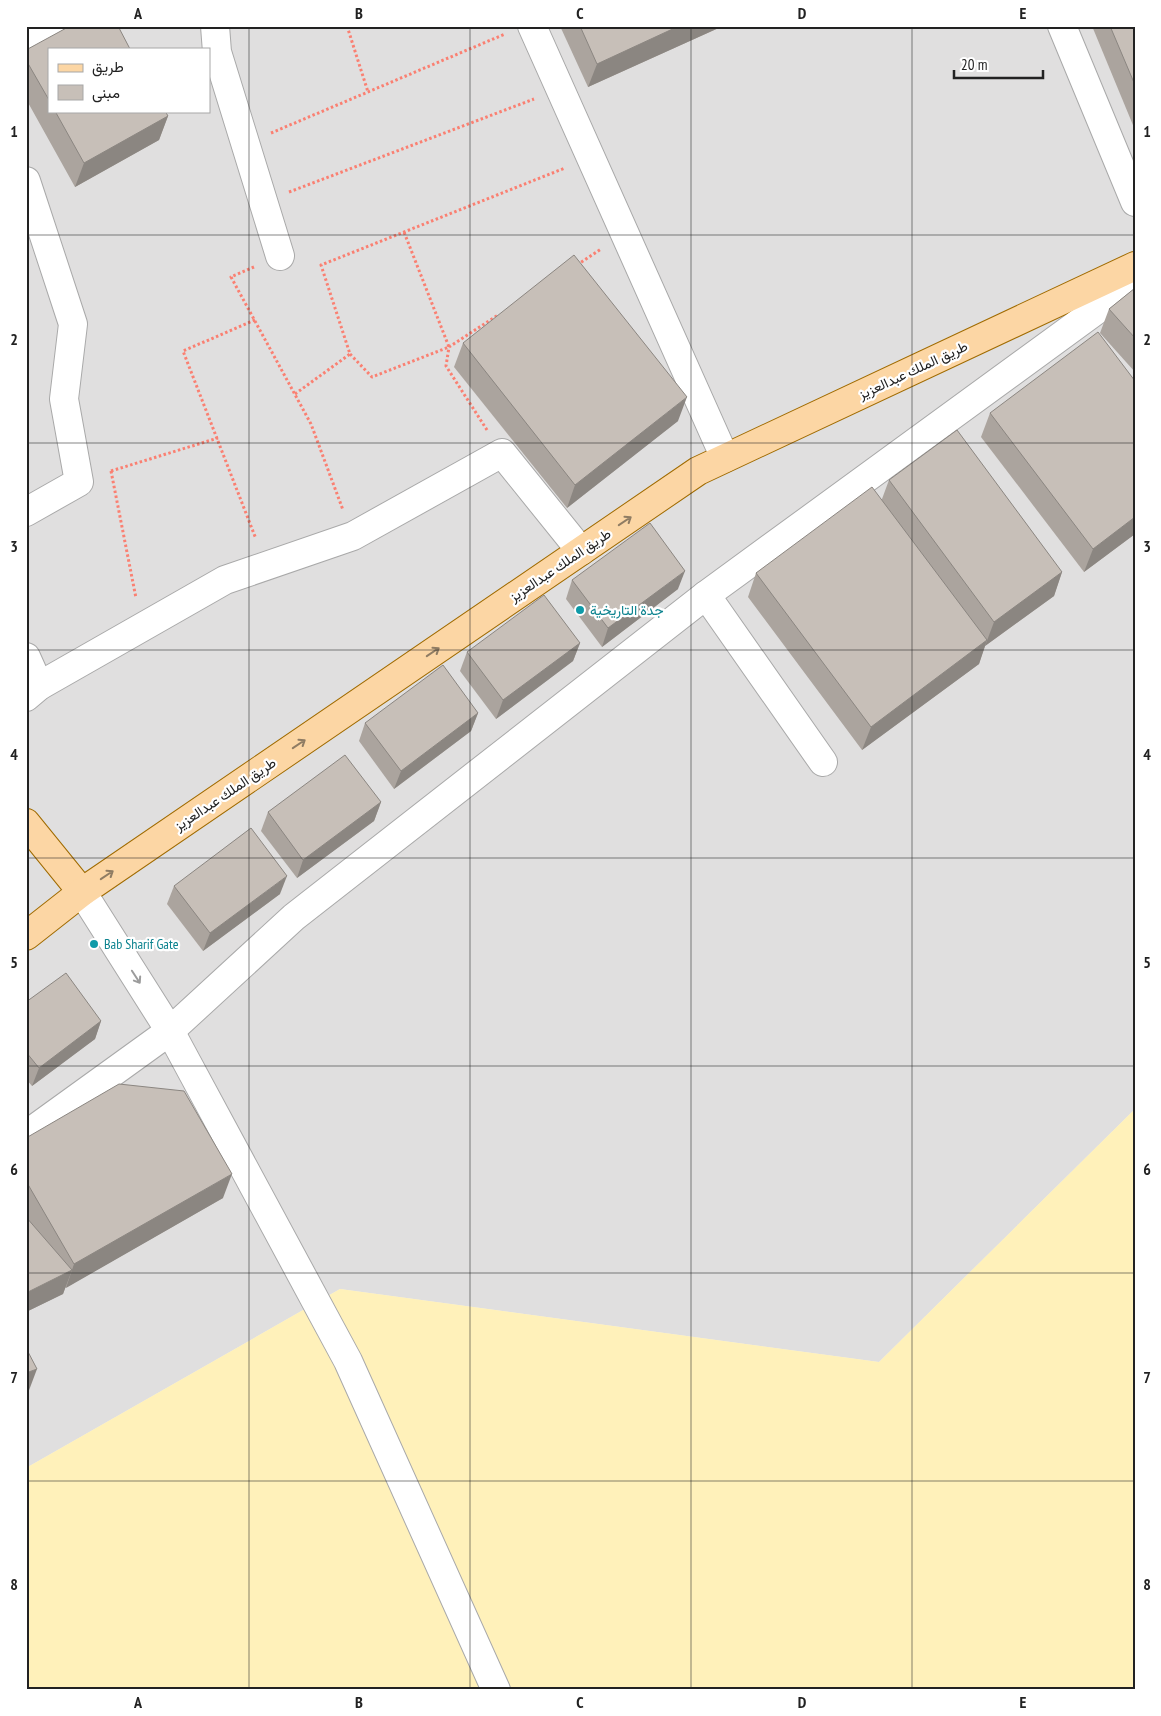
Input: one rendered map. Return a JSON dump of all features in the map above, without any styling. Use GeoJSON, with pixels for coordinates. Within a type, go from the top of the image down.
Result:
{"type":"FeatureCollection","features":[{"type":"Feature","properties":{"kind":"main road","name":"طريق الملك عبدالعزيز"},"geometry":{"type":"LineString","coordinates":[[26,936],[82,892],[698,471],[1135,266]]}},
{"type":"Feature","properties":{"kind":"main road"},"geometry":{"type":"LineString","coordinates":[[26,823],[82,892]]}},
{"type":"Feature","properties":{"kind":"street"},"geometry":{"type":"LineString","coordinates":[[26,45],[70,26]]}},
{"type":"Feature","properties":{"kind":"street"},"geometry":{"type":"LineString","coordinates":[[215,26],[217,52],[280,256]]}},
{"type":"Feature","properties":{"kind":"street"},"geometry":{"type":"LineString","coordinates":[[1062,26],[1135,202]]}},
{"type":"Feature","properties":{"kind":"street"},"geometry":{"type":"LineString","coordinates":[[523,28],[560,89],[725,458]]}},
{"type":"Feature","properties":{"kind":"street"},"geometry":{"type":"LineString","coordinates":[[26,181],[73,324],[64,399],[79,482],[26,512]]}},
{"type":"Feature","properties":{"kind":"street"},"geometry":{"type":"LineString","coordinates":[[26,1134],[170,1031],[294,917],[706,596],[1135,282]]}},
{"type":"Feature","properties":{"kind":"street"},"geometry":{"type":"LineString","coordinates":[[26,657],[33,691],[226,580],[353,536],[502,452],[581,551]]}},
{"type":"Feature","properties":{"kind":"street"},"geometry":{"type":"LineString","coordinates":[[706,596],[823,762]]}},
{"type":"Feature","properties":{"kind":"street"},"geometry":{"type":"LineString","coordinates":[[82,892],[170,1031],[348,1362],[496,1690]]}},
{"type":"Feature","properties":{"kind":"path"},"geometry":{"type":"LineString","coordinates":[[347,26],[368,92]]}},
{"type":"Feature","properties":{"kind":"path"},"geometry":{"type":"LineString","coordinates":[[245,144],[523,28]]}},
{"type":"Feature","properties":{"kind":"path"},"geometry":{"type":"LineString","coordinates":[[263,202],[560,89]]}},
{"type":"Feature","properties":{"kind":"path"},"geometry":{"type":"LineString","coordinates":[[499,315],[449,347],[372,377],[350,354],[321,265],[591,157]]}},
{"type":"Feature","properties":{"kind":"path"},"geometry":{"type":"LineString","coordinates":[[404,232],[449,347],[446,366],[502,452]]}},
{"type":"Feature","properties":{"kind":"path"},"geometry":{"type":"LineString","coordinates":[[574,266],[625,234]]}},
{"type":"Feature","properties":{"kind":"path"},"geometry":{"type":"LineString","coordinates":[[280,256],[231,277],[312,424],[353,536]]}},
{"type":"Feature","properties":{"kind":"path"},"geometry":{"type":"LineString","coordinates":[[254,320],[183,351],[266,566]]}},
{"type":"Feature","properties":{"kind":"path"},"geometry":{"type":"LineString","coordinates":[[295,394],[350,354]]}},
{"type":"Feature","properties":{"kind":"path"},"geometry":{"type":"LineString","coordinates":[[79,482],[218,438]]}},
{"type":"Feature","properties":{"kind":"path"},"geometry":{"type":"LineString","coordinates":[[111,471],[142,627]]}},
{"type":"Feature","properties":{"kind":"shaded area","name":"جدة التاريخية"},"geometry":{"type":"Polygon","coordinates":[[[26,26],[1135,26],[1135,1109],[879,1362],[340,1289],[26,1468],[26,26]]]}},
{"type":"Feature","properties":{"kind":"sand"},"geometry":{"type":"Polygon","coordinates":[[[1135,1109],[1135,1690],[26,1690],[26,1468],[340,1289],[879,1362],[1135,1109]]]}},
{"type":"Feature","properties":{"kind":"building"},"geometry":{"type":"Polygon","coordinates":[[[70,26],[118,26],[129,48],[48,48],[48,98],[26,60],[26,50],[70,26]]]}},
{"type":"Feature","properties":{"kind":"building"},"geometry":{"type":"Polygon","coordinates":[[[580,26],[679,26],[597,64],[580,26]]]}},
{"type":"Feature","properties":{"kind":"building"},"geometry":{"type":"Polygon","coordinates":[[[1110,26],[1135,26],[1135,85],[1110,26]]]}},
{"type":"Feature","properties":{"kind":"building"},"geometry":{"type":"Polygon","coordinates":[[[56,112],[166,112],[168,116],[84,163],[56,112]]]}},
{"type":"Feature","properties":{"kind":"building"},"geometry":{"type":"Polygon","coordinates":[[[574,255],[687,397],[575,485],[463,343],[574,255]]]}},
{"type":"Feature","properties":{"kind":"building"},"geometry":{"type":"Polygon","coordinates":[[[1135,288],[1135,338],[1109,309],[1135,288]]]}},
{"type":"Feature","properties":{"kind":"building"},"geometry":{"type":"Polygon","coordinates":[[[1098,332],[1135,381],[1135,517],[1093,549],[990,413],[1098,332]]]}},
{"type":"Feature","properties":{"kind":"building"},"geometry":{"type":"Polygon","coordinates":[[[957,430],[1062,572],[994,622],[889,480],[957,430]]]}},
{"type":"Feature","properties":{"kind":"building"},"geometry":{"type":"Polygon","coordinates":[[[872,487],[987,640],[871,727],[756,573],[872,487]]]}},
{"type":"Feature","properties":{"kind":"building"},"geometry":{"type":"Polygon","coordinates":[[[650,523],[685,571],[608,628],[572,580],[650,523]]]}},
{"type":"Feature","properties":{"kind":"building"},"geometry":{"type":"Polygon","coordinates":[[[544,595],[580,643],[503,700],[467,652],[544,595]]]}},
{"type":"Feature","properties":{"kind":"building"},"geometry":{"type":"Polygon","coordinates":[[[443,665],[478,713],[401,771],[365,723],[443,665]]]}},
{"type":"Feature","properties":{"kind":"building"},"geometry":{"type":"Polygon","coordinates":[[[345,755],[381,802],[303,860],[268,812],[345,755]]]}},
{"type":"Feature","properties":{"kind":"building"},"geometry":{"type":"Polygon","coordinates":[[[251,828],[287,876],[210,933],[174,886],[251,828]]]}},
{"type":"Feature","properties":{"kind":"building"},"geometry":{"type":"Polygon","coordinates":[[[66,973],[101,1021],[39,1068],[26,1052],[26,1002],[66,973]]]}},
{"type":"Feature","properties":{"kind":"building"},"geometry":{"type":"Polygon","coordinates":[[[119,1084],[184,1091],[232,1174],[74,1264],[26,1181],[26,1138],[119,1084]]]}},
{"type":"Feature","properties":{"kind":"building"},"geometry":{"type":"Polygon","coordinates":[[[26,1217],[72,1270],[26,1293],[26,1217]]]}},
{"type":"Feature","properties":{"kind":"building"},"geometry":{"type":"Polygon","coordinates":[[[26,1348],[37,1369],[26,1373],[26,1348]]]}},
{"type":"Feature","properties":{"kind":"place","name":"جدة التاريخية"},"geometry":{"type":"Point","coordinates":[580,610]}},
{"type":"Feature","properties":{"kind":"place","name":"Bab Sharif Gate"},"geometry":{"type":"Point","coordinates":[94,944]}}]}
